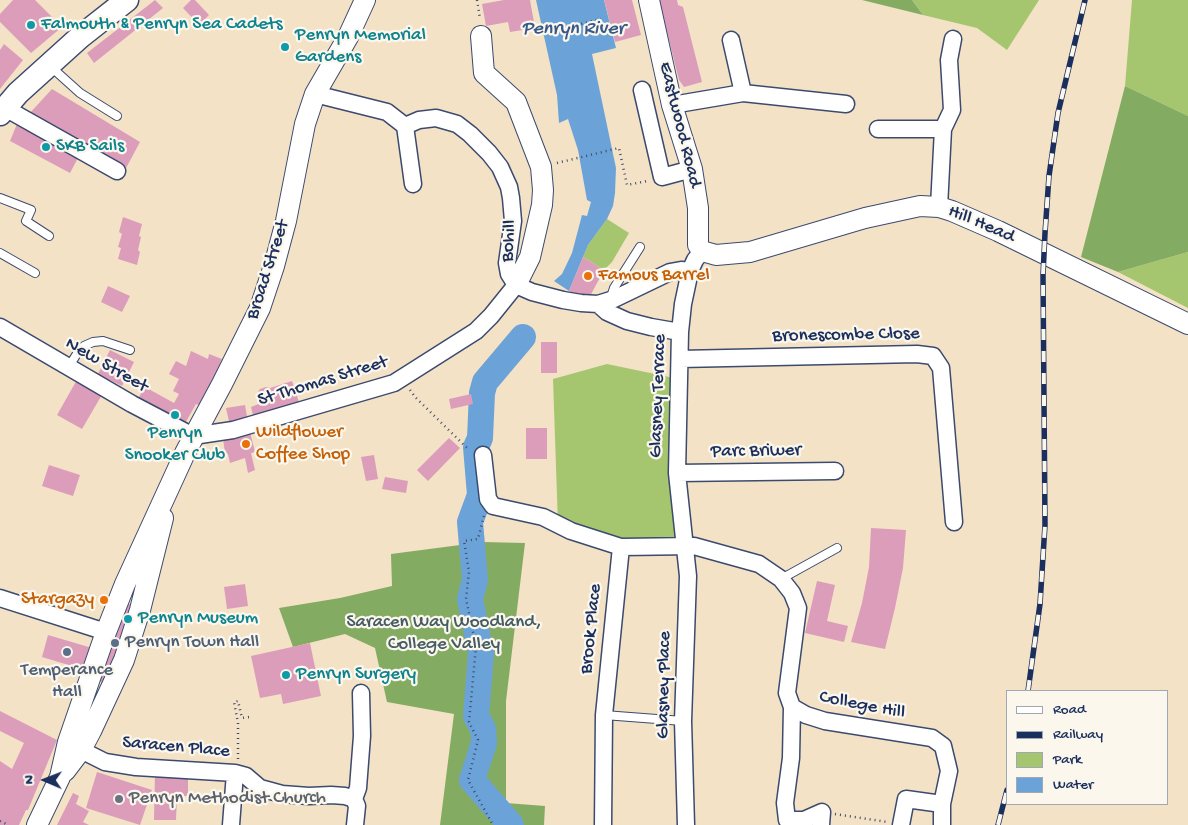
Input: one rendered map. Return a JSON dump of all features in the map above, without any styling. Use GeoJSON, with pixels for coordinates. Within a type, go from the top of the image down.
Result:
{"type":"FeatureCollection","features":[{"type":"Feature","properties":{"kind":"main road"},"geometry":{"type":"LineString","coordinates":[[3,111],[18,93],[80,37],[126,0]]}},
{"type":"Feature","properties":{"kind":"street","name":"Broad Street"},"geometry":{"type":"LineString","coordinates":[[167,494],[193,436],[222,384],[263,300],[286,220],[305,124],[315,94],[348,36],[365,0]]}},
{"type":"Feature","properties":{"kind":"street","name":"Eastwood Road"},"geometry":{"type":"LineString","coordinates":[[648,0],[672,105],[692,169],[698,208],[698,245],[702,250]]}},
{"type":"Feature","properties":{"kind":"street","name":"Bohill"},"geometry":{"type":"LineString","coordinates":[[481,36],[484,73],[516,102],[541,167],[542,205],[530,257],[516,285]]}},
{"type":"Feature","properties":{"kind":"street"},"geometry":{"type":"LineString","coordinates":[[939,207],[942,129],[952,110],[949,60],[953,39]]}},
{"type":"Feature","properties":{"kind":"street"},"geometry":{"type":"LineString","coordinates":[[731,40],[742,93]]}},
{"type":"Feature","properties":{"kind":"street"},"geometry":{"type":"LineString","coordinates":[[642,90],[662,177],[692,169]]}},
{"type":"Feature","properties":{"kind":"street"},"geometry":{"type":"LineString","coordinates":[[672,105],[742,93],[846,104]]}},
{"type":"Feature","properties":{"kind":"street"},"geometry":{"type":"LineString","coordinates":[[315,94],[388,112],[404,126],[413,184]]}},
{"type":"Feature","properties":{"kind":"street"},"geometry":{"type":"LineString","coordinates":[[3,111],[117,171]]}},
{"type":"Feature","properties":{"kind":"street","name":"Bohill"},"geometry":{"type":"LineString","coordinates":[[404,126],[419,120],[436,118],[457,124],[500,167],[509,187],[511,198],[513,221],[507,263],[509,274],[516,285]]}},
{"type":"Feature","properties":{"kind":"street"},"geometry":{"type":"LineString","coordinates":[[878,129],[942,129]]}},
{"type":"Feature","properties":{"kind":"street","name":"Hill Head"},"geometry":{"type":"LineString","coordinates":[[702,250],[716,255],[750,252],[865,218],[920,206],[939,207],[998,230],[1188,324]]}},
{"type":"Feature","properties":{"kind":"street","name":"Glasney Terrace"},"geometry":{"type":"LineString","coordinates":[[685,545],[677,472],[680,332],[683,304],[690,272],[696,256],[702,250]]}},
{"type":"Feature","properties":{"kind":"street"},"geometry":{"type":"LineString","coordinates":[[516,285],[532,292],[581,304],[598,304],[614,299],[663,275],[678,270],[690,272]]}},
{"type":"Feature","properties":{"kind":"street","name":"St Thomas Street"},"geometry":{"type":"LineString","coordinates":[[193,436],[241,428],[394,383],[476,331],[516,285]]}},
{"type":"Feature","properties":{"kind":"street"},"geometry":{"type":"LineString","coordinates":[[598,304],[607,312],[627,321],[651,328],[680,332]]}},
{"type":"Feature","properties":{"kind":"street","name":"New Street"},"geometry":{"type":"LineString","coordinates":[[0,327],[68,368],[193,436]]}},
{"type":"Feature","properties":{"kind":"street","name":"Bronescombe Close"},"geometry":{"type":"LineString","coordinates":[[680,359],[916,354],[933,356],[941,368],[954,522]]}},
{"type":"Feature","properties":{"kind":"street","name":"College Hill"},"geometry":{"type":"LineString","coordinates":[[477,454],[488,499],[493,506],[543,517],[571,532],[621,547],[694,546],[759,564],[781,579],[792,593],[798,608],[787,693],[792,708],[825,721],[932,738],[943,746],[949,771],[942,804],[942,825]]}},
{"type":"Feature","properties":{"kind":"street","name":"Parc Briwer"},"geometry":{"type":"LineString","coordinates":[[677,472],[835,470]]}},
{"type":"Feature","properties":{"kind":"street"},"geometry":{"type":"LineString","coordinates":[[60,777],[68,742],[106,632],[146,534],[167,494]]}},
{"type":"Feature","properties":{"kind":"street"},"geometry":{"type":"LineString","coordinates":[[37,825],[60,777],[81,750],[113,687],[124,660],[140,610],[159,537],[167,494]]}},
{"type":"Feature","properties":{"kind":"street","name":"Glasney Place"},"geometry":{"type":"LineString","coordinates":[[685,545],[688,576],[683,720],[686,825]]}},
{"type":"Feature","properties":{"kind":"street","name":"Brook Place"},"geometry":{"type":"LineString","coordinates":[[603,825],[604,715],[621,547]]}},
{"type":"Feature","properties":{"kind":"street"},"geometry":{"type":"LineString","coordinates":[[0,598],[106,632]]}},
{"type":"Feature","properties":{"kind":"street"},"geometry":{"type":"LineString","coordinates":[[356,825],[356,806],[354,800],[358,788],[362,736],[362,693]]}},
{"type":"Feature","properties":{"kind":"street"},"geometry":{"type":"LineString","coordinates":[[792,708],[791,758],[785,803],[786,820],[821,819]]}},
{"type":"Feature","properties":{"kind":"street","name":"Saracen Place"},"geometry":{"type":"LineString","coordinates":[[81,750],[105,762],[136,767],[237,773],[246,776],[260,788],[271,792],[309,796],[345,796],[354,800]]}},
{"type":"Feature","properties":{"kind":"street"},"geometry":{"type":"LineString","coordinates":[[231,825],[237,773]]}},
{"type":"Feature","properties":{"kind":"street"},"geometry":{"type":"LineString","coordinates":[[901,825],[906,799],[942,804]]}},
{"type":"Feature","properties":{"kind":"lane"},"geometry":{"type":"LineString","coordinates":[[49,65],[80,93],[117,116]]}},
{"type":"Feature","properties":{"kind":"lane"},"geometry":{"type":"LineString","coordinates":[[0,198],[32,210],[26,221],[49,236]]}},
{"type":"Feature","properties":{"kind":"lane"},"geometry":{"type":"LineString","coordinates":[[614,299],[612,294],[614,288],[640,247]]}},
{"type":"Feature","properties":{"kind":"lane"},"geometry":{"type":"LineString","coordinates":[[0,253],[35,273]]}},
{"type":"Feature","properties":{"kind":"lane"},"geometry":{"type":"LineString","coordinates":[[68,368],[78,352],[84,346],[93,342],[102,341],[130,350]]}},
{"type":"Feature","properties":{"kind":"lane"},"geometry":{"type":"LineString","coordinates":[[781,579],[837,548]]}},
{"type":"Feature","properties":{"kind":"lane"},"geometry":{"type":"LineString","coordinates":[[604,715],[683,720]]}},
{"type":"Feature","properties":{"kind":"path"},"geometry":{"type":"LineString","coordinates":[[557,30],[601,19]]}},
{"type":"Feature","properties":{"kind":"path"},"geometry":{"type":"LineString","coordinates":[[574,159],[619,148],[628,185],[662,177]]}},
{"type":"Feature","properties":{"kind":"path"},"geometry":{"type":"LineString","coordinates":[[403,377],[415,397],[477,454]]}},
{"type":"Feature","properties":{"kind":"path"},"geometry":{"type":"LineString","coordinates":[[478,539],[464,541],[469,572],[466,599],[476,646],[469,722],[478,740],[468,780],[493,825]]}},
{"type":"Feature","properties":{"kind":"path"},"geometry":{"type":"LineString","coordinates":[[237,773],[238,723],[234,702],[238,701],[242,718],[249,717]]}},
{"type":"Feature","properties":{"kind":"path"},"geometry":{"type":"LineString","coordinates":[[821,819],[901,825]]}},
{"type":"Feature","properties":{"kind":"path"},"geometry":{"type":"LineString","coordinates":[[0,821],[8,825]]}},
{"type":"Feature","properties":{"kind":"green space"},"geometry":{"type":"Polygon","coordinates":[[[862,0],[912,0],[923,15],[862,0]]]}},
{"type":"Feature","properties":{"kind":"green space"},"geometry":{"type":"Polygon","coordinates":[[[912,0],[1039,0],[1007,50],[977,28],[923,15],[912,0]]]}},
{"type":"Feature","properties":{"kind":"green space"},"geometry":{"type":"Polygon","coordinates":[[[1132,0],[1188,0],[1188,116],[1125,86],[1132,0]]]}},
{"type":"Feature","properties":{"kind":"green space"},"geometry":{"type":"Polygon","coordinates":[[[1125,86],[1188,116],[1188,252],[1118,272],[1081,257],[1125,86]]]}},
{"type":"Feature","properties":{"kind":"green space"},"geometry":{"type":"Polygon","coordinates":[[[607,219],[629,233],[612,262],[604,270],[583,257],[588,245],[607,219]]]}},
{"type":"Feature","properties":{"kind":"green space"},"geometry":{"type":"Polygon","coordinates":[[[1188,252],[1188,308],[1118,272],[1188,252]]]}},
{"type":"Feature","properties":{"kind":"green space"},"geometry":{"type":"Polygon","coordinates":[[[607,364],[679,379],[685,545],[621,547],[558,525],[553,379],[607,364]]]}},
{"type":"Feature","properties":{"kind":"green space","name":"Saracen Way Woodland, College Valley"},"geometry":{"type":"Polygon","coordinates":[[[483,542],[525,543],[506,701],[506,803],[545,806],[544,825],[440,825],[454,714],[387,702],[375,648],[345,634],[293,647],[279,608],[340,598],[392,586],[391,554],[483,542]]]}},
{"type":"Feature","properties":{"kind":"water","name":"Penryn River"},"geometry":{"type":"Polygon","coordinates":[[[536,0],[604,0],[616,48],[592,54],[616,168],[613,206],[607,219],[588,245],[569,291],[554,281],[562,274],[572,253],[582,215],[587,216],[591,202],[587,200],[578,150],[568,119],[559,123],[557,95],[536,0]]]}},
{"type":"Feature","properties":{"kind":"building","name":"Falmouth & Penryn Sea Cadets"},"geometry":{"type":"Polygon","coordinates":[[[13,0],[35,0],[62,27],[31,53],[0,22],[0,14],[13,0]]]}},
{"type":"Feature","properties":{"kind":"building"},"geometry":{"type":"Polygon","coordinates":[[[155,0],[163,8],[94,63],[87,53],[155,0]]]}},
{"type":"Feature","properties":{"kind":"building"},"geometry":{"type":"Polygon","coordinates":[[[191,0],[195,0],[209,15],[199,25],[183,8],[191,0]]]}},
{"type":"Feature","properties":{"kind":"building"},"geometry":{"type":"Polygon","coordinates":[[[504,0],[530,0],[535,28],[510,32],[508,22],[486,26],[482,4],[504,0]]]}},
{"type":"Feature","properties":{"kind":"building"},"geometry":{"type":"Polygon","coordinates":[[[604,0],[632,0],[641,35],[615,42],[604,0]]]}},
{"type":"Feature","properties":{"kind":"building"},"geometry":{"type":"Polygon","coordinates":[[[659,0],[677,0],[678,5],[683,7],[702,82],[684,87],[679,80],[659,0]]]}},
{"type":"Feature","properties":{"kind":"building"},"geometry":{"type":"Polygon","coordinates":[[[4,44],[23,60],[0,89],[0,50],[4,44]]]}},
{"type":"Feature","properties":{"kind":"building"},"geometry":{"type":"Polygon","coordinates":[[[52,89],[140,142],[125,170],[29,114],[52,89]]]}},
{"type":"Feature","properties":{"kind":"building","name":"SKB Sails"},"geometry":{"type":"Polygon","coordinates":[[[19,119],[81,152],[70,173],[10,141],[19,119]]]}},
{"type":"Feature","properties":{"kind":"building"},"geometry":{"type":"Polygon","coordinates":[[[123,217],[142,224],[139,236],[141,237],[138,250],[140,252],[137,265],[118,259],[121,248],[118,247],[122,234],[119,232],[123,217]]]}},
{"type":"Feature","properties":{"kind":"building","name":"Famous Barrel"},"geometry":{"type":"Polygon","coordinates":[[[583,257],[604,270],[589,298],[569,291],[583,257]]]}},
{"type":"Feature","properties":{"kind":"building"},"geometry":{"type":"Polygon","coordinates":[[[108,286],[130,296],[122,312],[101,302],[108,286]]]}},
{"type":"Feature","properties":{"kind":"building"},"geometry":{"type":"Polygon","coordinates":[[[541,342],[557,342],[557,373],[541,373],[541,342]]]}},
{"type":"Feature","properties":{"kind":"building"},"geometry":{"type":"Polygon","coordinates":[[[110,350],[134,362],[122,386],[98,374],[110,350]]]}},
{"type":"Feature","properties":{"kind":"building"},"geometry":{"type":"Polygon","coordinates":[[[191,351],[208,359],[209,354],[222,359],[214,381],[201,406],[196,404],[183,427],[136,402],[145,387],[174,403],[179,394],[173,391],[179,379],[169,374],[176,361],[186,366],[191,351]]]}},
{"type":"Feature","properties":{"kind":"building"},"geometry":{"type":"Polygon","coordinates":[[[78,378],[103,393],[82,429],[57,415],[78,378]]]}},
{"type":"Feature","properties":{"kind":"building"},"geometry":{"type":"Polygon","coordinates":[[[292,381],[300,405],[254,419],[251,407],[261,403],[258,392],[260,389],[292,381]]]}},
{"type":"Feature","properties":{"kind":"building"},"geometry":{"type":"Polygon","coordinates":[[[471,394],[473,404],[451,409],[449,399],[471,394]]]}},
{"type":"Feature","properties":{"kind":"building"},"geometry":{"type":"Polygon","coordinates":[[[245,405],[248,422],[230,426],[226,408],[245,405]]]}},
{"type":"Feature","properties":{"kind":"building"},"geometry":{"type":"Polygon","coordinates":[[[526,428],[547,428],[547,459],[526,459],[526,428]]]}},
{"type":"Feature","properties":{"kind":"building"},"geometry":{"type":"Polygon","coordinates":[[[250,432],[255,452],[251,453],[255,470],[248,473],[245,458],[230,463],[228,454],[225,453],[223,438],[250,432]]]}},
{"type":"Feature","properties":{"kind":"building"},"geometry":{"type":"Polygon","coordinates":[[[449,438],[460,448],[428,481],[417,470],[449,438]]]}},
{"type":"Feature","properties":{"kind":"building"},"geometry":{"type":"Polygon","coordinates":[[[374,455],[378,479],[366,481],[361,457],[374,455]]]}},
{"type":"Feature","properties":{"kind":"building"},"geometry":{"type":"Polygon","coordinates":[[[49,465],[80,475],[73,496],[42,486],[49,465]]]}},
{"type":"Feature","properties":{"kind":"building"},"geometry":{"type":"Polygon","coordinates":[[[385,477],[408,481],[406,493],[382,489],[385,477]]]}},
{"type":"Feature","properties":{"kind":"building"},"geometry":{"type":"Polygon","coordinates":[[[871,528],[906,530],[903,568],[885,649],[851,642],[862,603],[869,567],[871,528]]]}},
{"type":"Feature","properties":{"kind":"building"},"geometry":{"type":"Polygon","coordinates":[[[817,581],[835,585],[827,621],[848,626],[844,642],[805,633],[817,581]]]}},
{"type":"Feature","properties":{"kind":"building"},"geometry":{"type":"Polygon","coordinates":[[[245,584],[248,606],[227,609],[224,587],[245,584]]]}},
{"type":"Feature","properties":{"kind":"building","name":"Penryn Town Hall"},"geometry":{"type":"Polygon","coordinates":[[[122,601],[136,607],[109,685],[94,679],[122,601]]]}},
{"type":"Feature","properties":{"kind":"building","name":"Temperance Hall"},"geometry":{"type":"Polygon","coordinates":[[[48,635],[92,648],[85,670],[42,657],[48,635]]]}},
{"type":"Feature","properties":{"kind":"building","name":"Penryn Surgery"},"geometry":{"type":"Polygon","coordinates":[[[310,643],[321,696],[283,704],[281,694],[260,698],[251,656],[310,643]]]}},
{"type":"Feature","properties":{"kind":"building"},"geometry":{"type":"Polygon","coordinates":[[[0,711],[57,740],[28,810],[26,810],[19,825],[0,825],[0,761],[12,769],[24,743],[0,731],[0,711]]]}},
{"type":"Feature","properties":{"kind":"building","name":"Penryn Methodist Church"},"geometry":{"type":"Polygon","coordinates":[[[97,772],[152,790],[140,825],[86,808],[97,772]]]}},
{"type":"Feature","properties":{"kind":"building"},"geometry":{"type":"Polygon","coordinates":[[[155,772],[188,776],[188,796],[177,796],[176,820],[154,820],[155,772]]]}},
{"type":"Feature","properties":{"kind":"building"},"geometry":{"type":"Polygon","coordinates":[[[73,793],[79,796],[76,804],[89,811],[83,822],[89,825],[57,825],[73,793]]]}},
{"type":"Feature","properties":{"kind":"waterway"},"geometry":{"type":"LineString","coordinates":[[511,825],[472,780],[484,743],[483,729],[476,716],[481,653],[470,599],[475,580],[470,522],[480,495],[476,447],[480,438],[482,393],[485,382],[523,337]]}},
{"type":"Feature","properties":{"kind":"railway"},"geometry":{"type":"LineString","coordinates":[[1028,690],[1040,604],[1045,525],[1043,275],[1049,176],[1058,113],[1085,0]]}},
{"type":"Feature","properties":{"kind":"railway"},"geometry":{"type":"LineString","coordinates":[[998,825],[1006,794]]}},
{"type":"Feature","properties":{"kind":"place","name":"Falmouth & Penryn Sea Cadets"},"geometry":{"type":"Point","coordinates":[31,25]}},
{"type":"Feature","properties":{"kind":"place","name":"Penryn Memorial Gardens"},"geometry":{"type":"Point","coordinates":[285,47]}},
{"type":"Feature","properties":{"kind":"place","name":"SKB Sails"},"geometry":{"type":"Point","coordinates":[46,147]}},
{"type":"Feature","properties":{"kind":"place","name":"Famous Barrel"},"geometry":{"type":"Point","coordinates":[588,276]}},
{"type":"Feature","properties":{"kind":"place","name":"Penryn Snooker Club"},"geometry":{"type":"Point","coordinates":[175,415]}},
{"type":"Feature","properties":{"kind":"place","name":"Wildflower Coffee Shop"},"geometry":{"type":"Point","coordinates":[246,444]}},
{"type":"Feature","properties":{"kind":"place","name":"Stargazy"},"geometry":{"type":"Point","coordinates":[104,600]}},
{"type":"Feature","properties":{"kind":"place","name":"Penryn Museum"},"geometry":{"type":"Point","coordinates":[128,619]}},
{"type":"Feature","properties":{"kind":"place","name":"Penryn Town Hall"},"geometry":{"type":"Point","coordinates":[115,643]}},
{"type":"Feature","properties":{"kind":"place","name":"Temperance Hall"},"geometry":{"type":"Point","coordinates":[67,652]}},
{"type":"Feature","properties":{"kind":"place","name":"Penryn Surgery"},"geometry":{"type":"Point","coordinates":[286,675]}},
{"type":"Feature","properties":{"kind":"place","name":"Penryn Methodist Church"},"geometry":{"type":"Point","coordinates":[119,799]}}]}
